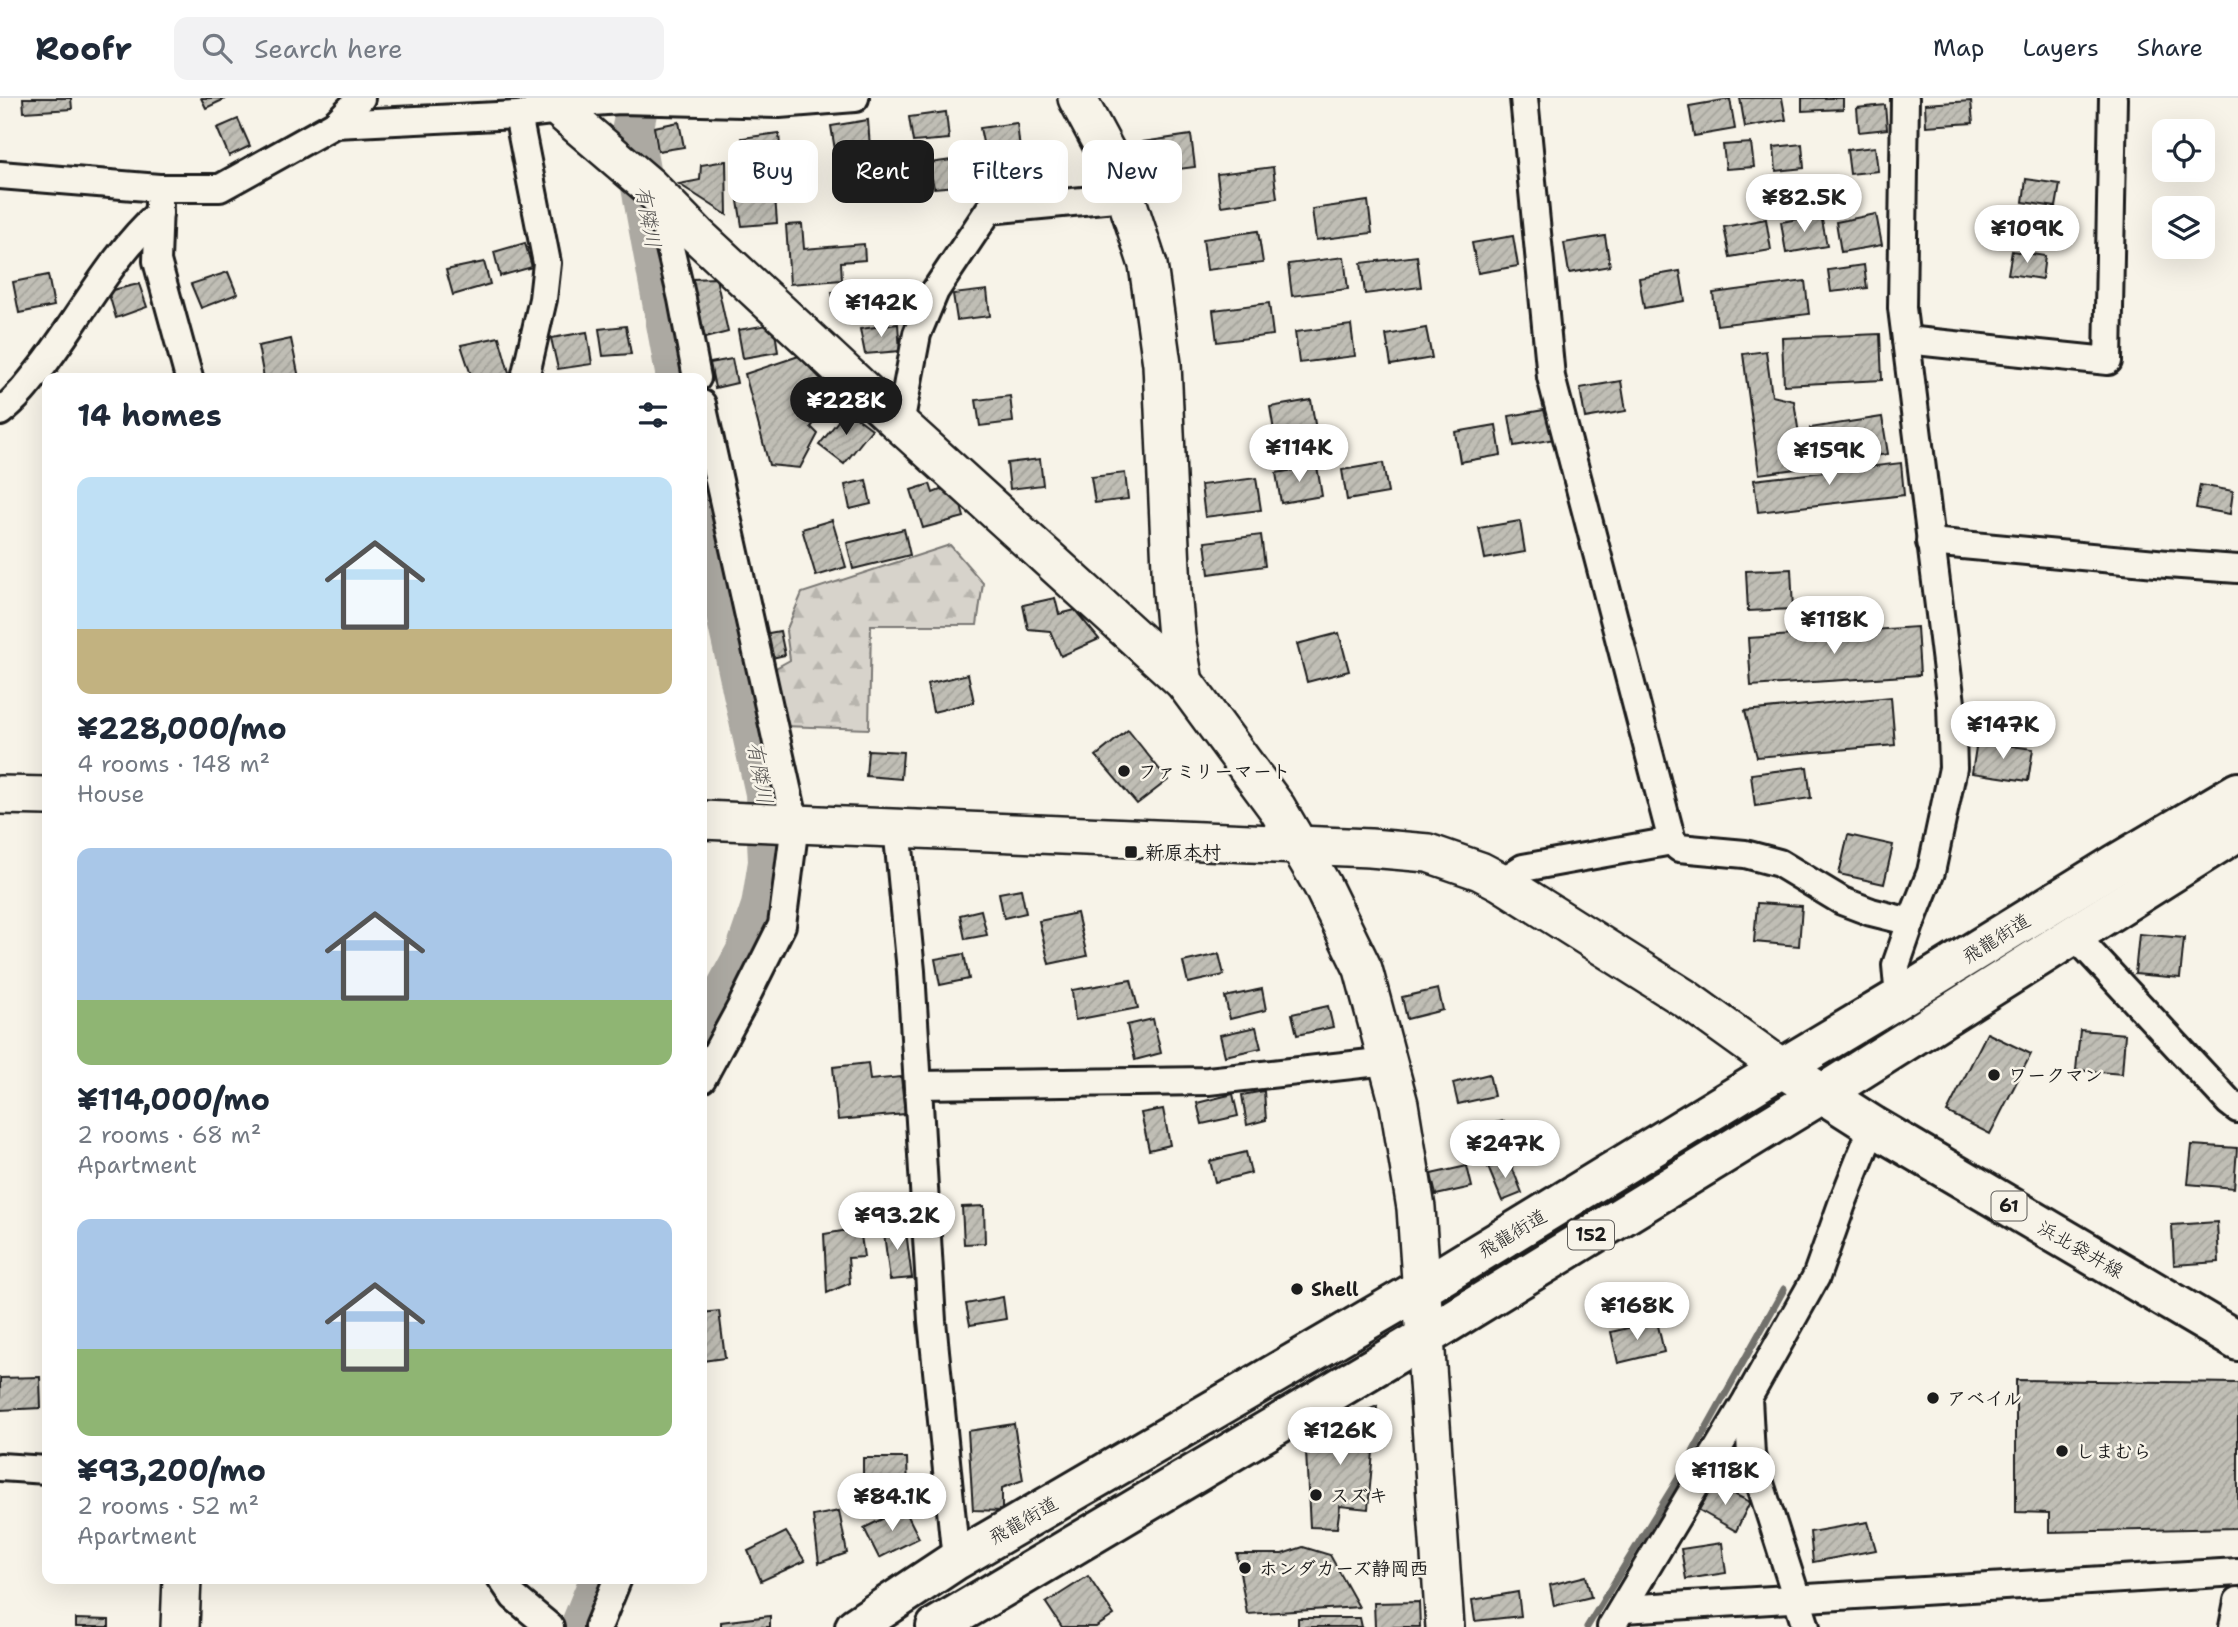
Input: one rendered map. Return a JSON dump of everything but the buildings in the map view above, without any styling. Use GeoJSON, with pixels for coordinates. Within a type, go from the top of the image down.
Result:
{"type":"FeatureCollection","features":[{"type":"Feature","properties":{"kind":"main road","name":"飛龍街道"},"geometry":{"type":"LineString","coordinates":[[855,1627],[956,1560],[1422,1288],[2238,792]]}},
{"type":"Feature","properties":{"kind":"main road","name":"飛龍街道"},"geometry":{"type":"LineString","coordinates":[[956,1621],[1822,1094],[2238,831]]}},
{"type":"Feature","properties":{"kind":"main road","name":"浜北袋井線"},"geometry":{"type":"LineString","coordinates":[[1782,1068],[1873,1126],[2238,1341]]}},
{"type":"Feature","properties":{"kind":"street"},"geometry":{"type":"LineString","coordinates":[[0,175],[159,200],[220,188],[335,124],[361,98]]}},
{"type":"Feature","properties":{"kind":"street"},"geometry":{"type":"LineString","coordinates":[[335,124],[620,100],[779,104],[855,98]]}},
{"type":"Feature","properties":{"kind":"street"},"geometry":{"type":"LineString","coordinates":[[1077,98],[1100,140]]}},
{"type":"Feature","properties":{"kind":"street"},"geometry":{"type":"LineString","coordinates":[[1524,98],[1551,377],[1672,841],[1679,848],[1745,854],[1779,863],[1842,901],[1911,922]]}},
{"type":"Feature","properties":{"kind":"street"},"geometry":{"type":"LineString","coordinates":[[1899,999],[1896,965],[1931,872],[1953,768],[1951,702],[1902,308],[1905,98]]}},
{"type":"Feature","properties":{"kind":"street"},"geometry":{"type":"LineString","coordinates":[[1906,340],[2108,361],[2113,98]]}},
{"type":"Feature","properties":{"kind":"street"},"geometry":{"type":"LineString","coordinates":[[541,108],[643,182],[900,424],[1184,682],[1277,808],[1322,885],[1363,969],[1399,1104],[1416,1208],[1445,1627]]}},
{"type":"Feature","properties":{"kind":"street"},"geometry":{"type":"LineString","coordinates":[[526,373],[543,299],[548,263],[541,108]]}},
{"type":"Feature","properties":{"kind":"street"},"geometry":{"type":"LineString","coordinates":[[643,182],[682,299],[695,373]]}},
{"type":"Feature","properties":{"kind":"street"},"geometry":{"type":"LineString","coordinates":[[159,200],[157,261],[188,373]]}},
{"type":"Feature","properties":{"kind":"street"},"geometry":{"type":"LineString","coordinates":[[0,412],[16,399],[62,340],[159,200]]}},
{"type":"Feature","properties":{"kind":"street"},"geometry":{"type":"LineString","coordinates":[[900,424],[917,334],[934,290],[989,210],[1082,201]]}},
{"type":"Feature","properties":{"kind":"street"},"geometry":{"type":"LineString","coordinates":[[1127,203],[1148,265],[1162,364],[1172,591],[1184,682]]}},
{"type":"Feature","properties":{"kind":"street"},"geometry":{"type":"LineString","coordinates":[[707,432],[776,823],[782,925],[707,1070]]}},
{"type":"Feature","properties":{"kind":"street"},"geometry":{"type":"LineString","coordinates":[[1930,542],[2238,569]]}},
{"type":"Feature","properties":{"kind":"street"},"geometry":{"type":"LineString","coordinates":[[0,794],[42,796]]}},
{"type":"Feature","properties":{"kind":"street"},"geometry":{"type":"LineString","coordinates":[[707,820],[1370,848],[1428,853],[1480,871],[1501,882],[1686,999],[1782,1068]]}},
{"type":"Feature","properties":{"kind":"street"},"geometry":{"type":"LineString","coordinates":[[897,827],[911,971],[932,1321],[956,1560]]}},
{"type":"Feature","properties":{"kind":"street"},"geometry":{"type":"LineString","coordinates":[[1501,882],[1522,868],[1672,841]]}},
{"type":"Feature","properties":{"kind":"street"},"geometry":{"type":"LineString","coordinates":[[2075,936],[2238,1109]]}},
{"type":"Feature","properties":{"kind":"street"},"geometry":{"type":"LineString","coordinates":[[918,1085],[1208,1081],[1388,1061]]}},
{"type":"Feature","properties":{"kind":"street"},"geometry":{"type":"LineString","coordinates":[[1617,1618],[1748,1398],[1816,1277],[1873,1126]]}},
{"type":"Feature","properties":{"kind":"street"},"geometry":{"type":"LineString","coordinates":[[1748,1398],[1751,1455],[1807,1627]]}},
{"type":"Feature","properties":{"kind":"street"},"geometry":{"type":"LineString","coordinates":[[0,1467],[42,1469]]}},
{"type":"Feature","properties":{"kind":"street"},"geometry":{"type":"LineString","coordinates":[[1617,1618],[1799,1598],[2238,1572]]}},
{"type":"Feature","properties":{"kind":"street"},"geometry":{"type":"LineString","coordinates":[[180,1627],[182,1584]]}},
{"type":"Feature","properties":{"kind":"street"},"geometry":{"type":"LineString","coordinates":[[504,1584],[514,1597],[550,1627]]}},
{"type":"Feature","properties":{"kind":"street"},"geometry":{"type":"LineString","coordinates":[[598,1627],[616,1584]]}},
{"type":"Feature","properties":{"kind":"street"},"geometry":{"type":"LineString","coordinates":[[2233,1627],[2238,1601]]}},
{"type":"Feature","properties":{"kind":"green space"},"geometry":{"type":"Polygon","coordinates":[[[950,545],[983,583],[977,625],[871,625],[869,729],[783,726],[774,669],[790,660],[786,631],[802,593],[950,545]]]}},
{"type":"Feature","properties":{"kind":"waterway","name":"有隣川"},"geometry":{"type":"LineString","coordinates":[[639,98],[632,132],[676,373]]}},
{"type":"Feature","properties":{"kind":"waterway","name":"有隣川"},"geometry":{"type":"LineString","coordinates":[[707,525],[766,793],[769,862],[762,906],[746,953],[707,1026]]}},
{"type":"Feature","properties":{"kind":"waterway"},"geometry":{"type":"LineString","coordinates":[[1587,1627],[1679,1477],[1784,1289]]}},
{"type":"Feature","properties":{"kind":"waterway","name":"有隣川"},"geometry":{"type":"LineString","coordinates":[[581,1627],[599,1584]]}},
{"type":"Feature","properties":{"kind":"place","name":"ファミリーマート"},"geometry":{"type":"Point","coordinates":[1124,771]}},
{"type":"Feature","properties":{"kind":"place","name":"新原本村"},"geometry":{"type":"Point","coordinates":[1131,852]}},
{"type":"Feature","properties":{"kind":"place","name":"ワークマン"},"geometry":{"type":"Point","coordinates":[1994,1075]}},
{"type":"Feature","properties":{"kind":"place","name":"Shell"},"geometry":{"type":"Point","coordinates":[1297,1289]}},
{"type":"Feature","properties":{"kind":"place","name":"アベイル"},"geometry":{"type":"Point","coordinates":[1933,1398]}},
{"type":"Feature","properties":{"kind":"place","name":"しまむら"},"geometry":{"type":"Point","coordinates":[2062,1451]}},
{"type":"Feature","properties":{"kind":"place","name":"スズキ"},"geometry":{"type":"Point","coordinates":[1316,1495]}},
{"type":"Feature","properties":{"kind":"place","name":"ホンダカーズ静岡西"},"geometry":{"type":"Point","coordinates":[1245,1568]}}]}
